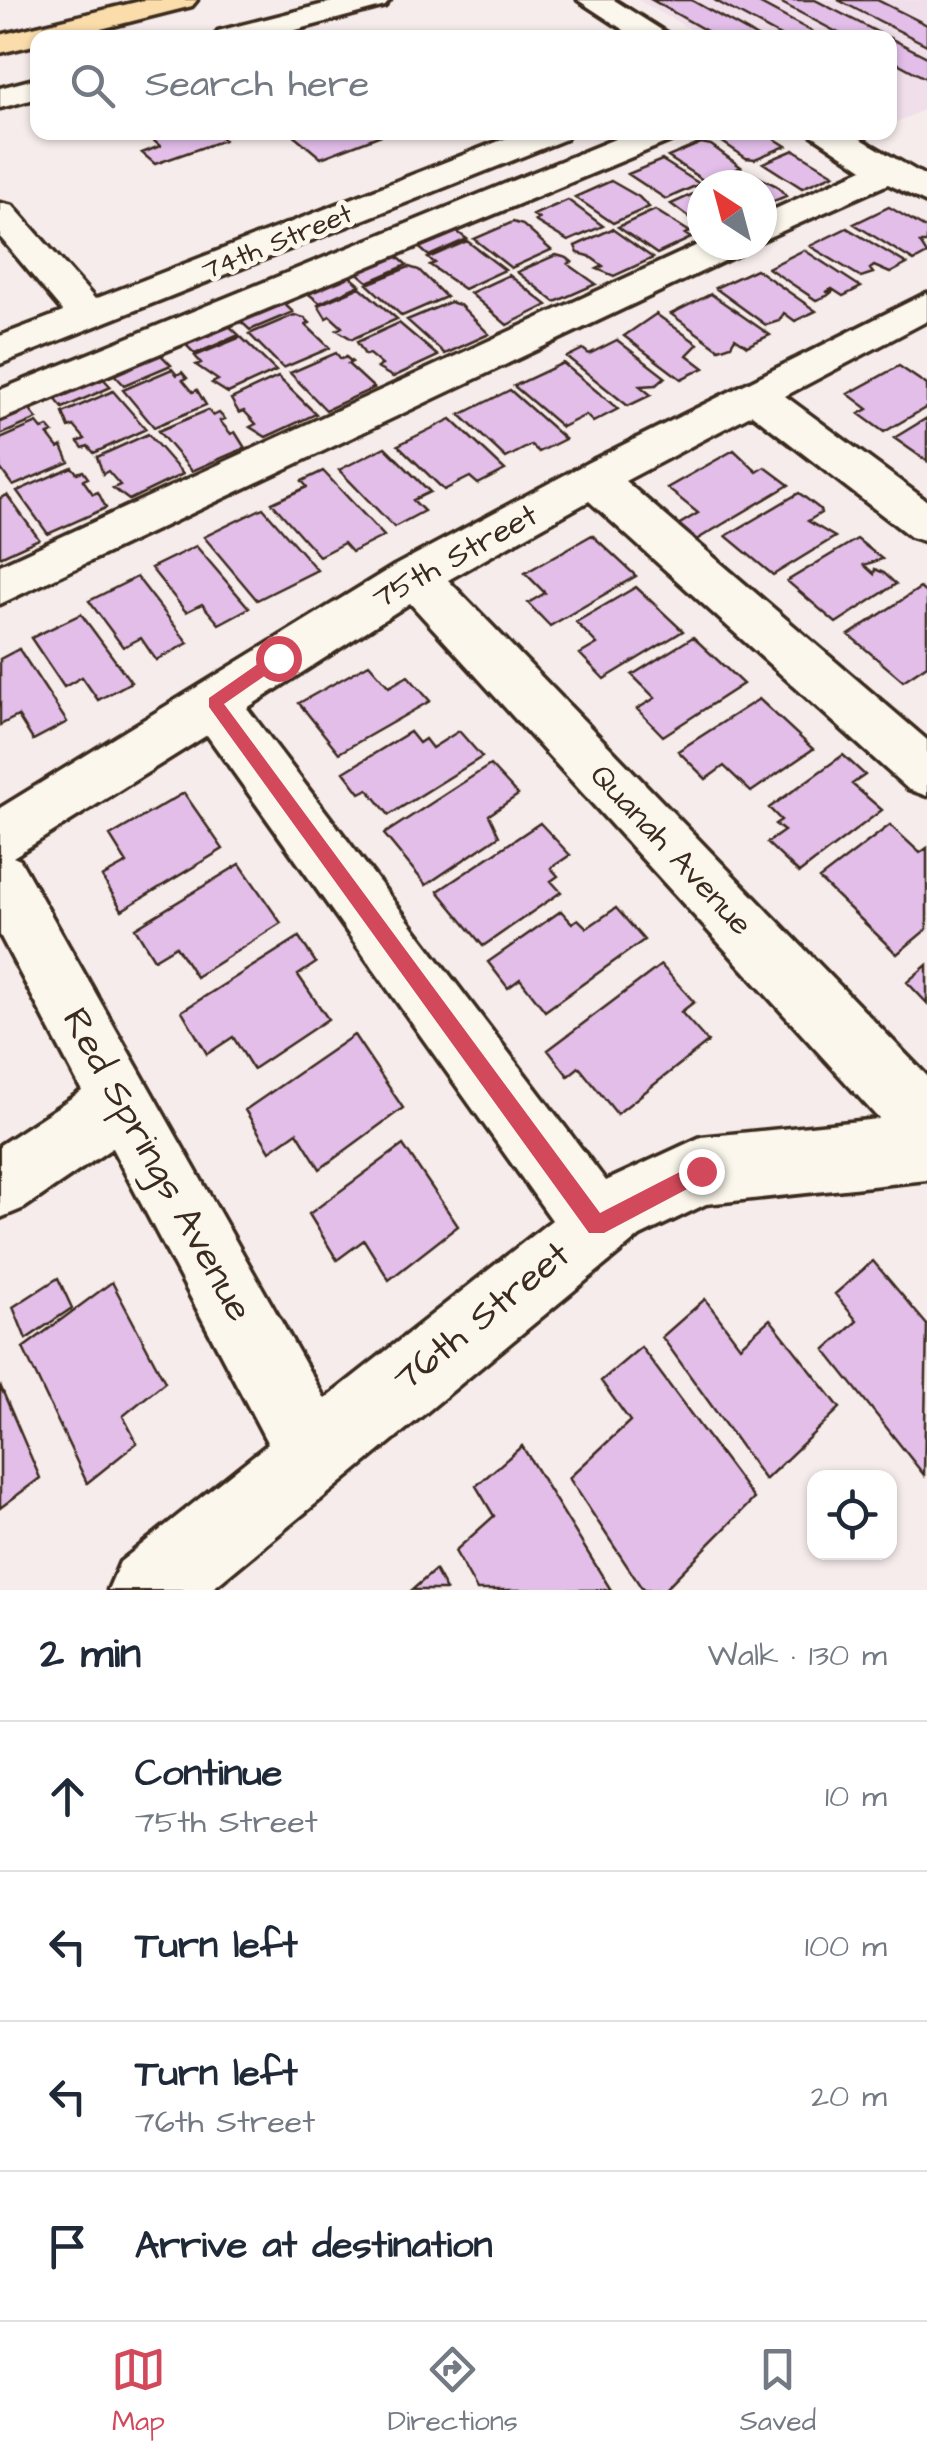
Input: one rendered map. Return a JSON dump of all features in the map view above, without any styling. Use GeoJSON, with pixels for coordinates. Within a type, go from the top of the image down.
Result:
{"type":"FeatureCollection","features":[{"type":"Feature","properties":{"kind":"main road"},"geometry":{"type":"LineString","coordinates":[[58,30],[182,0]]}},
{"type":"Feature","properties":{"kind":"main road"},"geometry":{"type":"LineString","coordinates":[[0,44],[30,37]]}},
{"type":"Feature","properties":{"kind":"street"},"geometry":{"type":"LineString","coordinates":[[259,30],[374,0]]}},
{"type":"Feature","properties":{"kind":"street"},"geometry":{"type":"LineString","coordinates":[[593,0],[644,30]]}},
{"type":"Feature","properties":{"kind":"street"},"geometry":{"type":"LineString","coordinates":[[0,98],[30,90]]}},
{"type":"Feature","properties":{"kind":"street","name":"74th Street"},"geometry":{"type":"LineString","coordinates":[[0,351],[534,140]]}},
{"type":"Feature","properties":{"kind":"street"},"geometry":{"type":"LineString","coordinates":[[0,406],[645,140]]}},
{"type":"Feature","properties":{"kind":"street"},"geometry":{"type":"LineString","coordinates":[[837,140],[927,192]]}},
{"type":"Feature","properties":{"kind":"street"},"geometry":{"type":"LineString","coordinates":[[777,222],[888,170]]}},
{"type":"Feature","properties":{"kind":"street"},"geometry":{"type":"LineString","coordinates":[[0,214],[88,316]]}},
{"type":"Feature","properties":{"kind":"street"},"geometry":{"type":"LineString","coordinates":[[0,586],[696,260]]}},
{"type":"Feature","properties":{"kind":"street","name":"75th Street"},"geometry":{"type":"LineString","coordinates":[[0,836],[95,782],[278,658],[416,577],[756,396],[916,324]]}},
{"type":"Feature","properties":{"kind":"street"},"geometry":{"type":"LineString","coordinates":[[756,396],[927,525]]}},
{"type":"Feature","properties":{"kind":"street"},"geometry":{"type":"LineString","coordinates":[[596,481],[927,773]]}},
{"type":"Feature","properties":{"kind":"street","name":"Quanah Avenue"},"geometry":{"type":"LineString","coordinates":[[416,577],[927,1123]]}},
{"type":"Feature","properties":{"kind":"street"},"geometry":{"type":"LineString","coordinates":[[214,702],[596,1226]]}},
{"type":"Feature","properties":{"kind":"street","name":"Red Springs Avenue"},"geometry":{"type":"LineString","coordinates":[[0,878],[314,1453]]}},
{"type":"Feature","properties":{"kind":"street"},"geometry":{"type":"LineString","coordinates":[[0,1184],[123,1103]]}},
{"type":"Feature","properties":{"kind":"street","name":"76th Street"},"geometry":{"type":"LineString","coordinates":[[148,1590],[596,1226],[701,1171],[927,1147]]}},
{"type":"Feature","properties":{"kind":"shaded area"},"geometry":{"type":"Polygon","coordinates":[[[638,0],[927,0],[927,108],[897,122],[897,30],[692,30],[638,0]]]}},
{"type":"Feature","properties":{"kind":"building"},"geometry":{"type":"Polygon","coordinates":[[[652,0],[691,0],[745,30],[705,30],[652,0]]]}},
{"type":"Feature","properties":{"kind":"building"},"geometry":{"type":"Polygon","coordinates":[[[714,0],[753,0],[809,30],[769,30],[714,0]]]}},
{"type":"Feature","properties":{"kind":"building"},"geometry":{"type":"Polygon","coordinates":[[[776,0],[815,0],[873,30],[833,30],[776,0]]]}},
{"type":"Feature","properties":{"kind":"building"},"geometry":{"type":"Polygon","coordinates":[[[838,0],[877,0],[927,25],[927,45],[838,0]]]}},
{"type":"Feature","properties":{"kind":"building"},"geometry":{"type":"Polygon","coordinates":[[[897,42],[927,57],[927,79],[897,63],[897,42]]]}},
{"type":"Feature","properties":{"kind":"building"},"geometry":{"type":"Polygon","coordinates":[[[153,140],[224,140],[155,164],[142,153],[160,146],[153,140]]]}},
{"type":"Feature","properties":{"kind":"building"},"geometry":{"type":"Polygon","coordinates":[[[300,140],[368,140],[321,158],[300,140]]]}},
{"type":"Feature","properties":{"kind":"building"},"geometry":{"type":"Polygon","coordinates":[[[777,140],[786,146],[755,159],[746,158],[721,141],[777,140]]]}},
{"type":"Feature","properties":{"kind":"building"},"geometry":{"type":"Polygon","coordinates":[[[701,143],[711,145],[741,167],[688,170],[668,157],[701,143]]]}},
{"type":"Feature","properties":{"kind":"building"},"geometry":{"type":"Polygon","coordinates":[[[794,150],[834,174],[802,188],[763,163],[794,150]]]}},
{"type":"Feature","properties":{"kind":"building"},"geometry":{"type":"Polygon","coordinates":[[[662,160],[687,176],[687,190],[666,199],[628,174],[662,160]]]}},
{"type":"Feature","properties":{"kind":"building"},"geometry":{"type":"Polygon","coordinates":[[[611,181],[649,207],[613,223],[575,197],[611,181]]]}},
{"type":"Feature","properties":{"kind":"building"},"geometry":{"type":"Polygon","coordinates":[[[687,197],[687,216],[671,204],[687,197]]]}},
{"type":"Feature","properties":{"kind":"building"},"geometry":{"type":"Polygon","coordinates":[[[568,200],[603,226],[568,241],[535,221],[539,219],[533,215],[568,200]]]}},
{"type":"Feature","properties":{"kind":"building"},"geometry":{"type":"Polygon","coordinates":[[[889,207],[927,229],[927,243],[920,243],[927,254],[914,261],[854,224],[889,207]]]}},
{"type":"Feature","properties":{"kind":"building"},"geometry":{"type":"Polygon","coordinates":[[[655,210],[687,230],[687,240],[657,254],[618,227],[655,210]]]}},
{"type":"Feature","properties":{"kind":"building"},"geometry":{"type":"Polygon","coordinates":[[[513,222],[523,225],[551,250],[511,268],[474,239],[513,222]]]}},
{"type":"Feature","properties":{"kind":"building"},"geometry":{"type":"Polygon","coordinates":[[[452,228],[467,239],[429,256],[415,244],[452,228]]]}},
{"type":"Feature","properties":{"kind":"building"},"geometry":{"type":"Polygon","coordinates":[[[847,228],[907,264],[890,273],[874,266],[870,269],[873,273],[861,277],[810,246],[847,228]]]}},
{"type":"Feature","properties":{"kind":"building"},"geometry":{"type":"Polygon","coordinates":[[[612,229],[653,258],[614,276],[597,269],[603,266],[589,256],[578,253],[575,246],[612,229]]]}},
{"type":"Feature","properties":{"kind":"building"},"geometry":{"type":"Polygon","coordinates":[[[467,241],[505,270],[464,289],[430,265],[435,263],[428,258],[467,241]]]}},
{"type":"Feature","properties":{"kind":"building"},"geometry":{"type":"Polygon","coordinates":[[[804,250],[861,287],[843,296],[832,289],[816,300],[768,268],[804,250]]]}},
{"type":"Feature","properties":{"kind":"building"},"geometry":{"type":"Polygon","coordinates":[[[393,253],[407,265],[368,282],[354,270],[393,253]]]}},
{"type":"Feature","properties":{"kind":"building"},"geometry":{"type":"Polygon","coordinates":[[[556,255],[567,258],[572,262],[568,264],[596,284],[555,302],[517,272],[556,255]]]}},
{"type":"Feature","properties":{"kind":"building"},"geometry":{"type":"Polygon","coordinates":[[[409,267],[419,270],[446,297],[402,316],[367,284],[409,267]]]}},
{"type":"Feature","properties":{"kind":"building"},"geometry":{"type":"Polygon","coordinates":[[[756,269],[816,311],[795,321],[784,313],[779,321],[766,325],[715,288],[756,269]]]}},
{"type":"Feature","properties":{"kind":"building"},"geometry":{"type":"Polygon","coordinates":[[[346,273],[360,285],[320,303],[305,291],[346,273]]]}},
{"type":"Feature","properties":{"kind":"building"},"geometry":{"type":"Polygon","coordinates":[[[509,275],[547,305],[507,325],[470,293],[509,275]]]}},
{"type":"Feature","properties":{"kind":"building"},"geometry":{"type":"Polygon","coordinates":[[[360,287],[397,319],[352,339],[337,330],[342,327],[330,316],[326,318],[318,305],[360,287]]]}},
{"type":"Feature","properties":{"kind":"building"},"geometry":{"type":"Polygon","coordinates":[[[711,294],[770,335],[747,346],[735,338],[731,345],[719,349],[671,314],[711,294]]]}},
{"type":"Feature","properties":{"kind":"building"},"geometry":{"type":"Polygon","coordinates":[[[279,299],[293,312],[250,330],[236,317],[279,299]]]}},
{"type":"Feature","properties":{"kind":"building"},"geometry":{"type":"Polygon","coordinates":[[[450,302],[460,305],[489,334],[445,354],[407,320],[450,302]]]}},
{"type":"Feature","properties":{"kind":"building"},"geometry":{"type":"Polygon","coordinates":[[[656,314],[698,344],[687,355],[704,368],[681,379],[624,336],[656,314]]]}},
{"type":"Feature","properties":{"kind":"building"},"geometry":{"type":"Polygon","coordinates":[[[294,315],[305,318],[310,323],[306,325],[330,348],[283,368],[249,334],[294,315]]]}},
{"type":"Feature","properties":{"kind":"building"},"geometry":{"type":"Polygon","coordinates":[[[225,322],[239,335],[195,354],[182,341],[225,322]]]}},
{"type":"Feature","properties":{"kind":"building"},"geometry":{"type":"Polygon","coordinates":[[[399,323],[438,356],[393,377],[377,368],[382,365],[365,355],[357,342],[399,323]]]}},
{"type":"Feature","properties":{"kind":"building"},"geometry":{"type":"Polygon","coordinates":[[[241,337],[276,371],[228,393],[212,383],[218,380],[196,365],[201,363],[195,356],[241,337]]]}},
{"type":"Feature","properties":{"kind":"building"},"geometry":{"type":"Polygon","coordinates":[[[617,340],[665,377],[656,385],[640,386],[651,395],[628,406],[567,357],[583,349],[589,354],[617,340]]]}},
{"type":"Feature","properties":{"kind":"building"},"geometry":{"type":"Polygon","coordinates":[[[157,351],[171,365],[124,385],[111,371],[157,351]]]}},
{"type":"Feature","properties":{"kind":"building"},"geometry":{"type":"Polygon","coordinates":[[[336,353],[352,362],[348,364],[374,388],[326,410],[290,373],[336,353]]]}},
{"type":"Feature","properties":{"kind":"building"},"geometry":{"type":"Polygon","coordinates":[[[563,363],[618,409],[593,422],[586,415],[562,427],[514,386],[563,363]]]}},
{"type":"Feature","properties":{"kind":"building"},"geometry":{"type":"Polygon","coordinates":[[[899,366],[927,385],[927,407],[884,432],[859,414],[868,409],[848,394],[899,366]]]}},
{"type":"Feature","properties":{"kind":"building"},"geometry":{"type":"Polygon","coordinates":[[[172,369],[177,375],[182,372],[187,378],[183,380],[193,392],[197,390],[206,405],[154,427],[123,390],[172,369]]]}},
{"type":"Feature","properties":{"kind":"building"},"geometry":{"type":"Polygon","coordinates":[[[98,373],[111,387],[63,408],[51,394],[98,373]]]}},
{"type":"Feature","properties":{"kind":"building"},"geometry":{"type":"Polygon","coordinates":[[[278,377],[316,414],[266,437],[250,427],[256,424],[244,411],[239,413],[231,399],[278,377]]]}},
{"type":"Feature","properties":{"kind":"building"},"geometry":{"type":"Polygon","coordinates":[[[510,390],[565,439],[539,452],[531,445],[506,458],[460,415],[510,390]]]}},
{"type":"Feature","properties":{"kind":"building"},"geometry":{"type":"Polygon","coordinates":[[[113,391],[146,429],[94,453],[78,442],[85,439],[74,426],[69,428],[63,413],[113,391]]]}},
{"type":"Feature","properties":{"kind":"building"},"geometry":{"type":"Polygon","coordinates":[[[25,404],[37,419],[0,435],[0,415],[25,404]]]}},
{"type":"Feature","properties":{"kind":"building"},"geometry":{"type":"Polygon","coordinates":[[[208,410],[225,419],[220,421],[231,434],[235,432],[245,448],[192,471],[158,431],[208,410]]]}},
{"type":"Feature","properties":{"kind":"building"},"geometry":{"type":"Polygon","coordinates":[[[927,418],[927,461],[894,438],[927,418]]]}},
{"type":"Feature","properties":{"kind":"building"},"geometry":{"type":"Polygon","coordinates":[[[451,419],[505,470],[478,484],[470,477],[444,490],[398,445],[451,419]]]}},
{"type":"Feature","properties":{"kind":"building"},"geometry":{"type":"Polygon","coordinates":[[[37,423],[53,433],[48,435],[58,448],[62,446],[69,462],[13,486],[0,468],[0,439],[37,423]]]}},
{"type":"Feature","properties":{"kind":"building"},"geometry":{"type":"Polygon","coordinates":[[[148,434],[183,474],[129,500],[113,488],[120,485],[108,471],[103,474],[97,457],[148,434]]]}},
{"type":"Feature","properties":{"kind":"building"},"geometry":{"type":"Polygon","coordinates":[[[385,447],[430,492],[413,500],[424,511],[394,527],[339,470],[385,447]]]}},
{"type":"Feature","properties":{"kind":"building"},"geometry":{"type":"Polygon","coordinates":[[[734,450],[757,472],[765,467],[789,485],[691,543],[673,528],[698,513],[667,488],[734,450]]]}},
{"type":"Feature","properties":{"kind":"building"},"geometry":{"type":"Polygon","coordinates":[[[72,467],[77,473],[83,471],[88,478],[83,480],[93,494],[98,492],[106,508],[48,534],[17,491],[72,467]]]}},
{"type":"Feature","properties":{"kind":"building"},"geometry":{"type":"Polygon","coordinates":[[[323,471],[384,536],[352,552],[344,543],[319,556],[272,503],[307,487],[302,481],[323,471]]]}},
{"type":"Feature","properties":{"kind":"building"},"geometry":{"type":"Polygon","coordinates":[[[799,493],[820,509],[821,513],[808,521],[835,537],[773,575],[726,536],[799,493]]]}},
{"type":"Feature","properties":{"kind":"building"},"geometry":{"type":"Polygon","coordinates":[[[7,495],[39,539],[0,557],[0,498],[7,495]]]}},
{"type":"Feature","properties":{"kind":"building"},"geometry":{"type":"Polygon","coordinates":[[[263,508],[317,570],[257,600],[204,537],[263,508]]]}},
{"type":"Feature","properties":{"kind":"building"},"geometry":{"type":"Polygon","coordinates":[[[592,535],[636,576],[550,626],[528,603],[545,593],[525,573],[592,535]]]}},
{"type":"Feature","properties":{"kind":"building"},"geometry":{"type":"Polygon","coordinates":[[[857,539],[882,559],[864,565],[874,574],[875,569],[884,573],[896,584],[836,623],[787,581],[857,539]]]}},
{"type":"Feature","properties":{"kind":"building"},"geometry":{"type":"Polygon","coordinates":[[[196,546],[249,608],[219,624],[202,604],[186,612],[151,568],[196,546]]]}},
{"type":"Feature","properties":{"kind":"building"},"geometry":{"type":"Polygon","coordinates":[[[137,577],[188,643],[156,660],[141,638],[123,647],[89,601],[137,577]]]}},
{"type":"Feature","properties":{"kind":"building"},"geometry":{"type":"Polygon","coordinates":[[[636,587],[683,631],[604,679],[580,654],[597,644],[576,622],[636,587]]]}},
{"type":"Feature","properties":{"kind":"building"},"geometry":{"type":"Polygon","coordinates":[[[920,588],[927,594],[927,665],[903,681],[849,635],[920,588]]]}},
{"type":"Feature","properties":{"kind":"building"},"geometry":{"type":"Polygon","coordinates":[[[81,614],[131,682],[98,700],[82,677],[64,687],[31,638],[81,614]]]}},
{"type":"Feature","properties":{"kind":"building"},"geometry":{"type":"Polygon","coordinates":[[[693,637],[743,684],[663,736],[637,709],[655,698],[632,675],[693,637]]]}},
{"type":"Feature","properties":{"kind":"building"},"geometry":{"type":"Polygon","coordinates":[[[19,649],[67,722],[33,740],[18,716],[0,725],[0,659],[19,649]]]}},
{"type":"Feature","properties":{"kind":"building"},"geometry":{"type":"Polygon","coordinates":[[[369,664],[389,687],[408,676],[430,701],[339,753],[299,703],[369,664]]]}},
{"type":"Feature","properties":{"kind":"building"},"geometry":{"type":"Polygon","coordinates":[[[759,699],[813,749],[751,792],[724,766],[706,779],[678,751],[759,699]]]}},
{"type":"Feature","properties":{"kind":"building"},"geometry":{"type":"Polygon","coordinates":[[[459,731],[482,757],[389,815],[368,789],[360,793],[344,772],[410,732],[419,743],[425,739],[432,748],[459,731]]]}},
{"type":"Feature","properties":{"kind":"building"},"geometry":{"type":"Polygon","coordinates":[[[843,755],[865,775],[852,784],[882,810],[799,873],[767,843],[784,831],[775,824],[781,820],[769,808],[843,755]]]}},
{"type":"Feature","properties":{"kind":"building"},"geometry":{"type":"Polygon","coordinates":[[[490,765],[518,795],[489,815],[499,836],[426,885],[384,834],[490,765]]]}},
{"type":"Feature","properties":{"kind":"building"},"geometry":{"type":"Polygon","coordinates":[[[184,793],[223,849],[122,910],[102,877],[127,863],[110,836],[184,793]]]}},
{"type":"Feature","properties":{"kind":"building"},"geometry":{"type":"Polygon","coordinates":[[[540,823],[570,855],[551,868],[558,876],[551,881],[561,892],[483,946],[438,891],[540,823]]]}},
{"type":"Feature","properties":{"kind":"building"},"geometry":{"type":"Polygon","coordinates":[[[890,825],[920,853],[927,848],[927,929],[897,954],[819,879],[890,825]]]}},
{"type":"Feature","properties":{"kind":"building"},"geometry":{"type":"Polygon","coordinates":[[[240,864],[281,923],[196,977],[176,946],[154,959],[135,928],[240,864]]]}},
{"type":"Feature","properties":{"kind":"building"},"geometry":{"type":"Polygon","coordinates":[[[616,908],[644,940],[545,1011],[520,979],[508,988],[488,962],[561,911],[572,923],[578,919],[587,928],[616,908]]]}},
{"type":"Feature","properties":{"kind":"building"},"geometry":{"type":"Polygon","coordinates":[[[299,937],[316,963],[298,975],[328,1019],[253,1069],[233,1037],[207,1054],[182,1011],[299,937]]]}},
{"type":"Feature","properties":{"kind":"building"},"geometry":{"type":"Polygon","coordinates":[[[661,965],[694,1002],[681,1012],[708,1042],[617,1114],[579,1067],[568,1076],[548,1050],[661,965]]]}},
{"type":"Feature","properties":{"kind":"building"},"geometry":{"type":"Polygon","coordinates":[[[927,965],[927,1003],[907,982],[927,965]]]}},
{"type":"Feature","properties":{"kind":"building"},"geometry":{"type":"Polygon","coordinates":[[[354,1035],[403,1108],[320,1169],[297,1132],[270,1151],[245,1110],[354,1035]]]}},
{"type":"Feature","properties":{"kind":"building"},"geometry":{"type":"Polygon","coordinates":[[[403,1145],[458,1226],[389,1280],[364,1240],[337,1260],[309,1214],[403,1145]]]}},
{"type":"Feature","properties":{"kind":"building"},"geometry":{"type":"Polygon","coordinates":[[[873,1261],[927,1325],[924,1475],[825,1350],[857,1321],[835,1294],[873,1261]]]}},
{"type":"Feature","properties":{"kind":"building"},"geometry":{"type":"Polygon","coordinates":[[[58,1278],[72,1308],[26,1339],[13,1307],[58,1278]]]}},
{"type":"Feature","properties":{"kind":"building"},"geometry":{"type":"Polygon","coordinates":[[[112,1282],[165,1382],[123,1416],[137,1443],[87,1483],[23,1348],[112,1282]]]}},
{"type":"Feature","properties":{"kind":"building"},"geometry":{"type":"Polygon","coordinates":[[[705,1299],[740,1346],[770,1319],[840,1408],[765,1480],[662,1337],[705,1299]]]}},
{"type":"Feature","properties":{"kind":"building"},"geometry":{"type":"Polygon","coordinates":[[[641,1347],[754,1499],[664,1590],[643,1590],[569,1478],[630,1421],[601,1381],[641,1347]]]}},
{"type":"Feature","properties":{"kind":"building"},"geometry":{"type":"Polygon","coordinates":[[[0,1385],[40,1478],[0,1508],[0,1385]]]}},
{"type":"Feature","properties":{"kind":"building"},"geometry":{"type":"Polygon","coordinates":[[[522,1446],[611,1590],[477,1590],[455,1551],[494,1516],[476,1486],[522,1446]]]}},
{"type":"Feature","properties":{"kind":"building"},"geometry":{"type":"Polygon","coordinates":[[[435,1570],[446,1590],[412,1590],[435,1570]]]}},
{"type":"Feature","properties":{"kind":"route"},"geometry":{"type":"LineString","coordinates":[[278,658],[214,702],[596,1226],[616,1212],[701,1171]]}}]}
